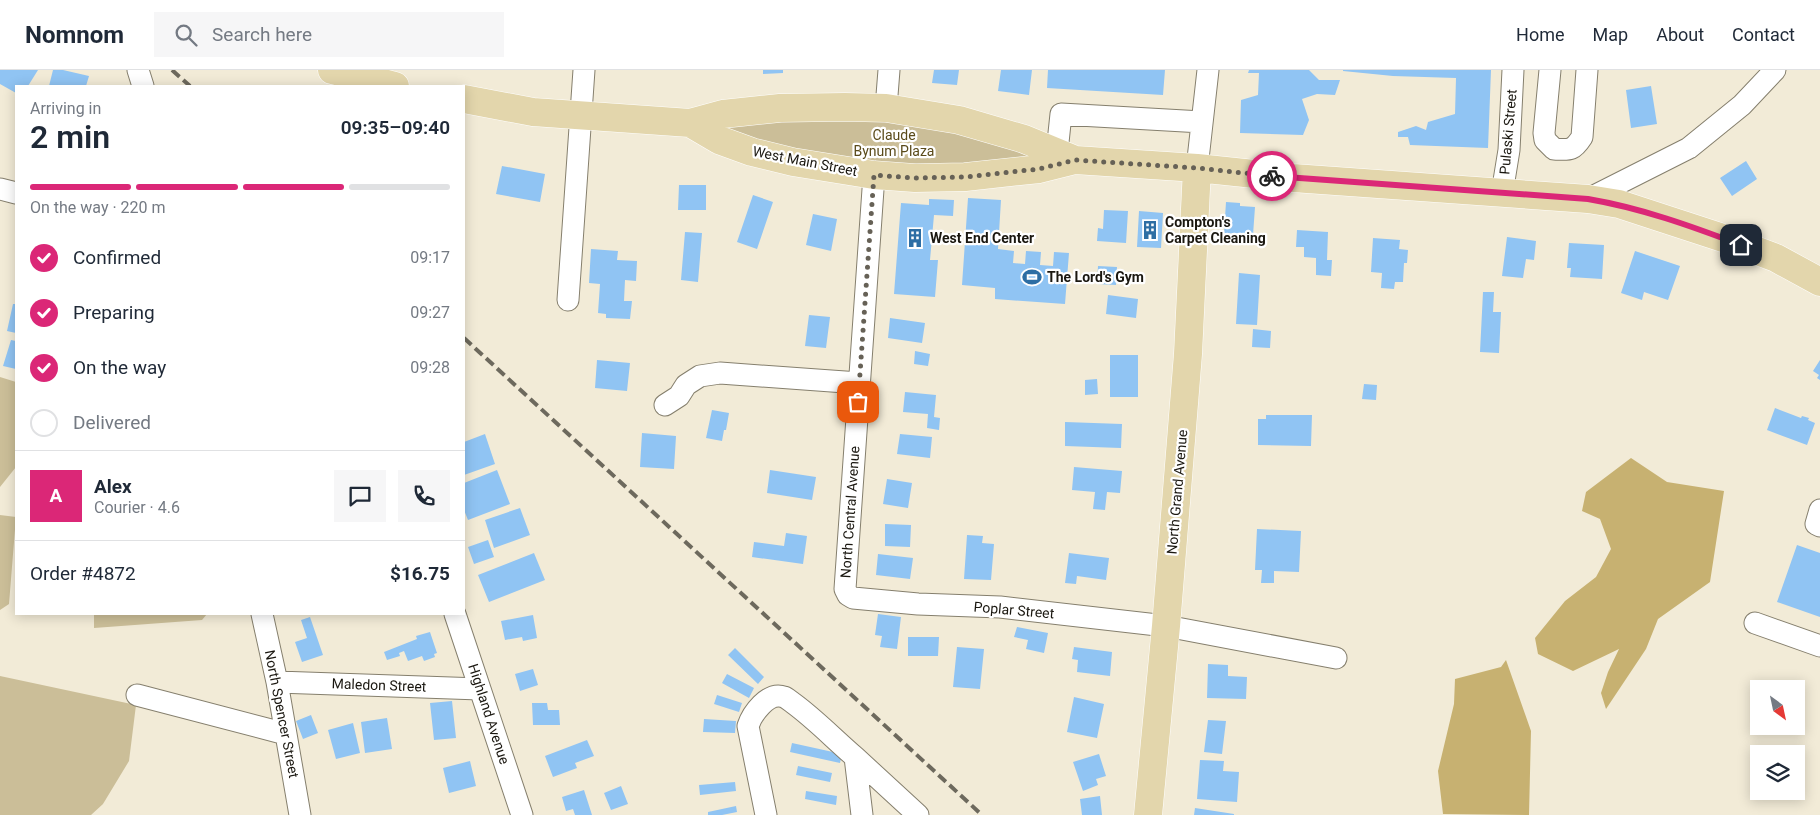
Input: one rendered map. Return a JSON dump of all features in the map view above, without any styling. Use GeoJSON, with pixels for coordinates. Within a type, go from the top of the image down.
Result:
{"type":"FeatureCollection","features":[{"type":"Feature","properties":{"kind":"main road"},"geometry":{"type":"LineString","coordinates":[[342,71],[391,85]]}},
{"type":"Feature","properties":{"kind":"main road","name":"West Main Street"},"geometry":{"type":"LineString","coordinates":[[465,99],[533,112],[690,123],[723,114],[780,108],[886,108],[959,120],[1024,138],[1066,156],[1293,178],[1588,199],[1619,204],[1723,238],[1776,258],[1820,282]]}},
{"type":"Feature","properties":{"kind":"main road","name":"West Main Street"},"geometry":{"type":"LineString","coordinates":[[690,123],[719,140],[752,152],[793,162],[874,175],[915,178],[965,177],[1039,169],[1066,156]]}},
{"type":"Feature","properties":{"kind":"main road","name":"North Grand Avenue"},"geometry":{"type":"LineString","coordinates":[[1148,815],[1166,626],[1188,354],[1197,168]]}},
{"type":"Feature","properties":{"kind":"street"},"geometry":{"type":"LineString","coordinates":[[138,70],[143,85]]}},
{"type":"Feature","properties":{"kind":"street"},"geometry":{"type":"LineString","coordinates":[[568,300],[584,70]]}},
{"type":"Feature","properties":{"kind":"street"},"geometry":{"type":"LineString","coordinates":[[886,108],[889,70]]}},
{"type":"Feature","properties":{"kind":"street"},"geometry":{"type":"LineString","coordinates":[[1197,168],[1208,70]]}},
{"type":"Feature","properties":{"kind":"street","name":"Pulaski Street"},"geometry":{"type":"LineString","coordinates":[[1502,193],[1509,150],[1513,70]]}},
{"type":"Feature","properties":{"kind":"street"},"geometry":{"type":"LineString","coordinates":[[1550,70],[1545,140],[1554,149],[1570,150],[1576,146],[1582,137],[1587,70]]}},
{"type":"Feature","properties":{"kind":"street"},"geometry":{"type":"LineString","coordinates":[[1588,199],[1689,148],[1742,105],[1775,70]]}},
{"type":"Feature","properties":{"kind":"street"},"geometry":{"type":"LineString","coordinates":[[1066,156],[1061,114],[1202,122]]}},
{"type":"Feature","properties":{"kind":"street","name":"North Central Avenue"},"geometry":{"type":"LineString","coordinates":[[862,598],[853,598],[848,595],[845,589],[874,175]]}},
{"type":"Feature","properties":{"kind":"street"},"geometry":{"type":"LineString","coordinates":[[0,189],[15,193]]}},
{"type":"Feature","properties":{"kind":"street"},"geometry":{"type":"LineString","coordinates":[[665,405],[679,396],[686,385],[700,376],[720,373],[859,383]]}},
{"type":"Feature","properties":{"kind":"street"},"geometry":{"type":"LineString","coordinates":[[1820,510],[1816,524],[1820,526]]}},
{"type":"Feature","properties":{"kind":"street","name":"Poplar Street"},"geometry":{"type":"LineString","coordinates":[[862,598],[918,604],[1000,607],[1166,626],[1336,658]]}},
{"type":"Feature","properties":{"kind":"street","name":"North Spencer Street"},"geometry":{"type":"LineString","coordinates":[[262,615],[300,815]]}},
{"type":"Feature","properties":{"kind":"street","name":"Highland Avenue"},"geometry":{"type":"LineString","coordinates":[[456,615],[522,815]]}},
{"type":"Feature","properties":{"kind":"street"},"geometry":{"type":"LineString","coordinates":[[1755,623],[1820,646]]}},
{"type":"Feature","properties":{"kind":"street","name":"Maledon Street"},"geometry":{"type":"LineString","coordinates":[[276,682],[480,689]]}},
{"type":"Feature","properties":{"kind":"street"},"geometry":{"type":"LineString","coordinates":[[137,695],[286,734]]}},
{"type":"Feature","properties":{"kind":"street"},"geometry":{"type":"LineString","coordinates":[[766,815],[748,726],[751,717],[761,704],[776,696],[784,697],[802,710],[918,815]]}},
{"type":"Feature","properties":{"kind":"street"},"geometry":{"type":"LineString","coordinates":[[854,757],[862,815]]}},
{"type":"Feature","properties":{"kind":"green space","name":"Claude Bynum Plaza"},"geometry":{"type":"Polygon","coordinates":[[[779,118],[923,121],[1044,156],[986,166],[853,164],[725,131],[724,126],[779,118]]]}},
{"type":"Feature","properties":{"kind":"green space"},"geometry":{"type":"Polygon","coordinates":[[[0,377],[15,382],[15,468],[0,487],[0,377]]]}},
{"type":"Feature","properties":{"kind":"green space"},"geometry":{"type":"Polygon","coordinates":[[[0,515],[15,517],[15,529],[9,604],[0,610],[0,515]]]}},
{"type":"Feature","properties":{"kind":"green space"},"geometry":{"type":"Polygon","coordinates":[[[94,615],[206,615],[202,620],[94,628],[94,615]]]}},
{"type":"Feature","properties":{"kind":"green space"},"geometry":{"type":"Polygon","coordinates":[[[0,676],[136,705],[129,761],[103,804],[91,815],[0,815],[0,676]]]}},
{"type":"Feature","properties":{"kind":"shaded area"},"geometry":{"type":"Polygon","coordinates":[[[1631,458],[1667,482],[1724,491],[1710,582],[1658,619],[1646,649],[1606,709],[1601,693],[1619,649],[1573,671],[1538,654],[1535,638],[1565,601],[1596,577],[1611,549],[1600,519],[1582,511],[1586,492],[1631,458]]]}},
{"type":"Feature","properties":{"kind":"shaded area"},"geometry":{"type":"Polygon","coordinates":[[[1506,660],[1531,731],[1529,815],[1443,814],[1438,771],[1454,704],[1455,679],[1501,667],[1506,660]]]}},
{"type":"Feature","properties":{"kind":"building"},"geometry":{"type":"Polygon","coordinates":[[[0,70],[38,70],[29,85],[15,85],[15,92],[0,84],[0,70]]]}},
{"type":"Feature","properties":{"kind":"building"},"geometry":{"type":"Polygon","coordinates":[[[53,70],[63,70],[89,76],[86,85],[49,85],[53,70]]]}},
{"type":"Feature","properties":{"kind":"building"},"geometry":{"type":"Polygon","coordinates":[[[763,70],[783,70],[783,73],[763,74],[763,70]]]}},
{"type":"Feature","properties":{"kind":"building"},"geometry":{"type":"Polygon","coordinates":[[[934,70],[959,70],[957,85],[932,83],[934,70]]]}},
{"type":"Feature","properties":{"kind":"building"},"geometry":{"type":"Polygon","coordinates":[[[1001,70],[1032,70],[1029,95],[998,91],[1001,70]]]}},
{"type":"Feature","properties":{"kind":"building"},"geometry":{"type":"Polygon","coordinates":[[[1048,70],[1165,70],[1163,95],[1047,88],[1048,70]]]}},
{"type":"Feature","properties":{"kind":"building"},"geometry":{"type":"Polygon","coordinates":[[[1249,70],[1309,70],[1319,80],[1340,80],[1335,95],[1317,94],[1302,99],[1309,120],[1303,135],[1240,133],[1241,100],[1258,95],[1259,73],[1248,73],[1249,70]]]}},
{"type":"Feature","properties":{"kind":"building"},"geometry":{"type":"Polygon","coordinates":[[[1343,70],[1491,70],[1488,148],[1410,145],[1408,137],[1398,137],[1398,132],[1416,126],[1426,130],[1428,122],[1455,114],[1456,78],[1393,76],[1343,70]]]}},
{"type":"Feature","properties":{"kind":"building"},"geometry":{"type":"Polygon","coordinates":[[[1651,86],[1657,124],[1631,128],[1626,90],[1651,86]]]}},
{"type":"Feature","properties":{"kind":"building"},"geometry":{"type":"Polygon","coordinates":[[[1746,161],[1757,179],[1732,196],[1720,178],[1746,161]]]}},
{"type":"Feature","properties":{"kind":"building"},"geometry":{"type":"Polygon","coordinates":[[[502,166],[545,174],[540,202],[496,194],[502,166]]]}},
{"type":"Feature","properties":{"kind":"building"},"geometry":{"type":"Polygon","coordinates":[[[679,185],[706,185],[706,210],[678,210],[679,185]]]}},
{"type":"Feature","properties":{"kind":"building"},"geometry":{"type":"Polygon","coordinates":[[[753,195],[773,202],[757,249],[737,242],[753,195]]]}},
{"type":"Feature","properties":{"kind":"building"},"geometry":{"type":"Polygon","coordinates":[[[968,198],[1001,200],[998,249],[1014,251],[1013,263],[1025,264],[1026,251],[1041,252],[1040,265],[1053,266],[1054,252],[1069,253],[1065,304],[995,299],[995,288],[962,285],[968,198]]]}},
{"type":"Feature","properties":{"kind":"building","name":"West End Center"},"geometry":{"type":"Polygon","coordinates":[[[929,199],[954,200],[953,216],[934,215],[930,260],[938,260],[935,297],[894,294],[901,203],[929,205],[929,199]]]}},
{"type":"Feature","properties":{"kind":"building"},"geometry":{"type":"Polygon","coordinates":[[[1226,202],[1240,203],[1240,206],[1255,207],[1253,235],[1224,233],[1226,202]]]}},
{"type":"Feature","properties":{"kind":"building"},"geometry":{"type":"Polygon","coordinates":[[[1104,210],[1128,211],[1126,243],[1097,241],[1098,228],[1103,229],[1104,210]]]}},
{"type":"Feature","properties":{"kind":"building","name":"Compton's Carpet Cleaning"},"geometry":{"type":"Polygon","coordinates":[[[1139,211],[1163,213],[1161,248],[1137,247],[1139,211]]]}},
{"type":"Feature","properties":{"kind":"building"},"geometry":{"type":"Polygon","coordinates":[[[813,214],[837,219],[831,251],[806,245],[813,214]]]}},
{"type":"Feature","properties":{"kind":"building"},"geometry":{"type":"Polygon","coordinates":[[[1297,230],[1328,232],[1327,260],[1332,260],[1331,276],[1316,275],[1316,258],[1304,257],[1304,247],[1296,247],[1297,230]]]}},
{"type":"Feature","properties":{"kind":"building"},"geometry":{"type":"Polygon","coordinates":[[[685,232],[702,233],[698,282],[681,280],[685,232]]]}},
{"type":"Feature","properties":{"kind":"building"},"geometry":{"type":"Polygon","coordinates":[[[1507,237],[1536,241],[1534,260],[1526,259],[1523,278],[1502,276],[1507,237]]]}},
{"type":"Feature","properties":{"kind":"building"},"geometry":{"type":"Polygon","coordinates":[[[1373,238],[1400,240],[1399,249],[1408,250],[1407,263],[1404,263],[1403,282],[1395,282],[1394,289],[1381,288],[1382,273],[1371,272],[1373,238]]]}},
{"type":"Feature","properties":{"kind":"building"},"geometry":{"type":"Polygon","coordinates":[[[1569,243],[1604,245],[1602,279],[1570,277],[1571,268],[1567,268],[1569,243]]]}},
{"type":"Feature","properties":{"kind":"building"},"geometry":{"type":"Polygon","coordinates":[[[591,249],[618,251],[617,260],[637,261],[636,281],[625,280],[624,301],[632,301],[630,319],[606,318],[606,314],[598,313],[600,284],[589,283],[591,249]]]}},
{"type":"Feature","properties":{"kind":"building"},"geometry":{"type":"Polygon","coordinates":[[[1635,251],[1680,266],[1668,300],[1644,292],[1642,300],[1621,293],[1635,251]]]}},
{"type":"Feature","properties":{"kind":"building"},"geometry":{"type":"Polygon","coordinates":[[[1098,266],[1117,267],[1116,285],[1097,284],[1098,266]]]}},
{"type":"Feature","properties":{"kind":"building"},"geometry":{"type":"Polygon","coordinates":[[[1239,273],[1260,275],[1257,325],[1236,324],[1239,273]]]}},
{"type":"Feature","properties":{"kind":"building"},"geometry":{"type":"Polygon","coordinates":[[[1483,292],[1494,292],[1493,312],[1501,312],[1499,353],[1480,352],[1483,292]]]}},
{"type":"Feature","properties":{"kind":"building"},"geometry":{"type":"Polygon","coordinates":[[[1108,295],[1138,299],[1136,318],[1106,314],[1108,295]]]}},
{"type":"Feature","properties":{"kind":"building"},"geometry":{"type":"Polygon","coordinates":[[[13,304],[15,304],[15,333],[7,331],[13,304]]]}},
{"type":"Feature","properties":{"kind":"building"},"geometry":{"type":"Polygon","coordinates":[[[809,315],[830,317],[826,348],[805,346],[809,315]]]}},
{"type":"Feature","properties":{"kind":"building"},"geometry":{"type":"Polygon","coordinates":[[[890,318],[925,323],[922,343],[888,338],[890,318]]]}},
{"type":"Feature","properties":{"kind":"building"},"geometry":{"type":"Polygon","coordinates":[[[1253,329],[1271,331],[1270,348],[1252,347],[1253,329]]]}},
{"type":"Feature","properties":{"kind":"building"},"geometry":{"type":"Polygon","coordinates":[[[11,340],[15,341],[15,369],[3,366],[11,340]]]}},
{"type":"Feature","properties":{"kind":"building"},"geometry":{"type":"Polygon","coordinates":[[[915,351],[930,354],[928,366],[914,364],[915,351]]]}},
{"type":"Feature","properties":{"kind":"building"},"geometry":{"type":"Polygon","coordinates":[[[1110,355],[1138,355],[1138,397],[1110,397],[1110,355]]]}},
{"type":"Feature","properties":{"kind":"building"},"geometry":{"type":"Polygon","coordinates":[[[597,360],[630,363],[627,391],[595,388],[597,360]]]}},
{"type":"Feature","properties":{"kind":"building"},"geometry":{"type":"Polygon","coordinates":[[[1820,360],[1820,380],[1817,378],[1819,375],[1813,371],[1820,360]]]}},
{"type":"Feature","properties":{"kind":"building"},"geometry":{"type":"Polygon","coordinates":[[[1097,379],[1098,394],[1085,395],[1085,380],[1097,379]]]}},
{"type":"Feature","properties":{"kind":"building"},"geometry":{"type":"Polygon","coordinates":[[[1364,384],[1377,385],[1376,400],[1362,399],[1364,384]]]}},
{"type":"Feature","properties":{"kind":"building"},"geometry":{"type":"Polygon","coordinates":[[[905,392],[936,395],[934,417],[940,418],[939,430],[927,428],[928,414],[903,412],[905,392]]]}},
{"type":"Feature","properties":{"kind":"building"},"geometry":{"type":"Polygon","coordinates":[[[1775,408],[1801,418],[1802,416],[1809,418],[1808,420],[1815,423],[1807,445],[1767,430],[1775,408]]]}},
{"type":"Feature","properties":{"kind":"building"},"geometry":{"type":"Polygon","coordinates":[[[712,410],[729,413],[722,441],[706,438],[712,410]]]}},
{"type":"Feature","properties":{"kind":"building"},"geometry":{"type":"Polygon","coordinates":[[[1266,415],[1312,415],[1311,446],[1258,445],[1258,419],[1266,419],[1266,415]]]}},
{"type":"Feature","properties":{"kind":"building"},"geometry":{"type":"Polygon","coordinates":[[[1065,422],[1122,424],[1121,448],[1065,446],[1065,422]]]}},
{"type":"Feature","properties":{"kind":"building"},"geometry":{"type":"Polygon","coordinates":[[[642,433],[676,436],[674,469],[640,467],[642,433]]]}},
{"type":"Feature","properties":{"kind":"building"},"geometry":{"type":"Polygon","coordinates":[[[485,434],[495,464],[465,475],[465,442],[485,434]]]}},
{"type":"Feature","properties":{"kind":"building"},"geometry":{"type":"Polygon","coordinates":[[[900,434],[932,437],[930,458],[897,454],[900,434]]]}},
{"type":"Feature","properties":{"kind":"building"},"geometry":{"type":"Polygon","coordinates":[[[1074,467],[1122,471],[1120,493],[1107,492],[1105,510],[1093,509],[1095,492],[1072,490],[1074,467]]]}},
{"type":"Feature","properties":{"kind":"building"},"geometry":{"type":"Polygon","coordinates":[[[497,470],[510,504],[468,520],[465,512],[465,483],[497,470]]]}},
{"type":"Feature","properties":{"kind":"building"},"geometry":{"type":"Polygon","coordinates":[[[770,470],[816,477],[812,500],[767,493],[770,470]]]}},
{"type":"Feature","properties":{"kind":"building"},"geometry":{"type":"Polygon","coordinates":[[[887,479],[912,483],[908,508],[883,504],[887,479]]]}},
{"type":"Feature","properties":{"kind":"building"},"geometry":{"type":"Polygon","coordinates":[[[520,508],[530,535],[494,548],[485,520],[520,508]]]}},
{"type":"Feature","properties":{"kind":"building"},"geometry":{"type":"Polygon","coordinates":[[[885,524],[911,525],[910,547],[885,546],[885,524]]]}},
{"type":"Feature","properties":{"kind":"building"},"geometry":{"type":"Polygon","coordinates":[[[1257,529],[1301,531],[1299,572],[1274,571],[1274,583],[1261,583],[1262,570],[1255,570],[1257,529]]]}},
{"type":"Feature","properties":{"kind":"building"},"geometry":{"type":"Polygon","coordinates":[[[786,533],[807,536],[803,564],[752,557],[754,542],[784,546],[786,533]]]}},
{"type":"Feature","properties":{"kind":"building"},"geometry":{"type":"Polygon","coordinates":[[[967,535],[983,536],[982,543],[994,544],[991,580],[964,579],[967,535]]]}},
{"type":"Feature","properties":{"kind":"building"},"geometry":{"type":"Polygon","coordinates":[[[488,540],[494,557],[474,564],[468,547],[488,540]]]}},
{"type":"Feature","properties":{"kind":"building"},"geometry":{"type":"Polygon","coordinates":[[[1797,545],[1820,553],[1820,617],[1777,602],[1797,545]]]}},
{"type":"Feature","properties":{"kind":"building"},"geometry":{"type":"Polygon","coordinates":[[[534,553],[545,580],[489,602],[478,575],[534,553]]]}},
{"type":"Feature","properties":{"kind":"building"},"geometry":{"type":"Polygon","coordinates":[[[1069,553],[1109,558],[1106,580],[1077,576],[1076,584],[1065,583],[1069,553]]]}},
{"type":"Feature","properties":{"kind":"building"},"geometry":{"type":"Polygon","coordinates":[[[878,554],[913,558],[910,579],[876,575],[878,554]]]}},
{"type":"Feature","properties":{"kind":"building"},"geometry":{"type":"Polygon","coordinates":[[[878,614],[901,617],[897,649],[880,647],[882,636],[875,635],[878,614]]]}},
{"type":"Feature","properties":{"kind":"building"},"geometry":{"type":"Polygon","coordinates":[[[533,615],[537,638],[523,641],[522,637],[505,640],[501,621],[533,615]]]}},
{"type":"Feature","properties":{"kind":"building"},"geometry":{"type":"Polygon","coordinates":[[[310,617],[323,655],[302,662],[295,642],[307,638],[301,620],[310,617]]]}},
{"type":"Feature","properties":{"kind":"building"},"geometry":{"type":"Polygon","coordinates":[[[1017,627],[1048,633],[1044,653],[1026,649],[1028,640],[1014,637],[1017,627]]]}},
{"type":"Feature","properties":{"kind":"building"},"geometry":{"type":"Polygon","coordinates":[[[430,632],[437,653],[434,654],[435,657],[424,661],[422,656],[408,661],[404,651],[399,653],[400,656],[387,660],[384,652],[417,639],[416,636],[430,632]]]}},
{"type":"Feature","properties":{"kind":"building"},"geometry":{"type":"Polygon","coordinates":[[[908,637],[939,637],[938,656],[908,656],[908,637]]]}},
{"type":"Feature","properties":{"kind":"building"},"geometry":{"type":"Polygon","coordinates":[[[957,647],[984,649],[980,689],[953,687],[957,647]]]}},
{"type":"Feature","properties":{"kind":"building"},"geometry":{"type":"Polygon","coordinates":[[[1074,647],[1112,652],[1110,676],[1077,672],[1078,660],[1072,659],[1074,647]]]}},
{"type":"Feature","properties":{"kind":"building"},"geometry":{"type":"Polygon","coordinates":[[[735,648],[764,677],[758,684],[728,655],[735,648]]]}},
{"type":"Feature","properties":{"kind":"building"},"geometry":{"type":"Polygon","coordinates":[[[1208,664],[1228,665],[1228,676],[1247,677],[1246,699],[1207,698],[1208,664]]]}},
{"type":"Feature","properties":{"kind":"building"},"geometry":{"type":"Polygon","coordinates":[[[533,669],[538,685],[520,691],[515,674],[533,669]]]}},
{"type":"Feature","properties":{"kind":"building"},"geometry":{"type":"Polygon","coordinates":[[[727,674],[754,688],[749,698],[722,683],[727,674]]]}},
{"type":"Feature","properties":{"kind":"building"},"geometry":{"type":"Polygon","coordinates":[[[717,695],[742,703],[739,712],[714,704],[717,695]]]}},
{"type":"Feature","properties":{"kind":"building"},"geometry":{"type":"Polygon","coordinates":[[[1074,697],[1104,704],[1097,738],[1067,732],[1074,697]]]}},
{"type":"Feature","properties":{"kind":"building"},"geometry":{"type":"Polygon","coordinates":[[[452,701],[456,738],[434,740],[430,703],[452,701]]]}},
{"type":"Feature","properties":{"kind":"building"},"geometry":{"type":"Polygon","coordinates":[[[532,703],[547,703],[548,710],[559,710],[560,725],[533,725],[532,703]]]}},
{"type":"Feature","properties":{"kind":"building"},"geometry":{"type":"Polygon","coordinates":[[[311,715],[318,733],[303,739],[296,721],[311,715]]]}},
{"type":"Feature","properties":{"kind":"building"},"geometry":{"type":"Polygon","coordinates":[[[387,718],[392,749],[365,753],[361,722],[387,718]]]}},
{"type":"Feature","properties":{"kind":"building"},"geometry":{"type":"Polygon","coordinates":[[[704,719],[736,721],[735,733],[703,732],[704,719]]]}},
{"type":"Feature","properties":{"kind":"building"},"geometry":{"type":"Polygon","coordinates":[[[1208,720],[1226,721],[1222,754],[1204,752],[1208,720]]]}},
{"type":"Feature","properties":{"kind":"building"},"geometry":{"type":"Polygon","coordinates":[[[353,723],[360,753],[336,759],[328,730],[353,723]]]}},
{"type":"Feature","properties":{"kind":"building"},"geometry":{"type":"Polygon","coordinates":[[[587,740],[594,756],[575,763],[577,768],[553,777],[545,756],[587,740]]]}},
{"type":"Feature","properties":{"kind":"building"},"geometry":{"type":"Polygon","coordinates":[[[792,743],[842,754],[840,763],[790,752],[792,743]]]}},
{"type":"Feature","properties":{"kind":"building"},"geometry":{"type":"Polygon","coordinates":[[[1099,754],[1106,776],[1096,779],[1098,785],[1083,791],[1073,762],[1099,754]]]}},
{"type":"Feature","properties":{"kind":"building"},"geometry":{"type":"Polygon","coordinates":[[[1200,760],[1224,761],[1223,771],[1239,772],[1237,802],[1197,799],[1200,760]]]}},
{"type":"Feature","properties":{"kind":"building"},"geometry":{"type":"Polygon","coordinates":[[[470,761],[476,786],[449,793],[443,768],[470,761]]]}},
{"type":"Feature","properties":{"kind":"building"},"geometry":{"type":"Polygon","coordinates":[[[798,766],[832,773],[830,782],[796,775],[798,766]]]}},
{"type":"Feature","properties":{"kind":"building"},"geometry":{"type":"Polygon","coordinates":[[[735,782],[736,791],[700,795],[699,785],[735,782]]]}},
{"type":"Feature","properties":{"kind":"building"},"geometry":{"type":"Polygon","coordinates":[[[621,786],[628,804],[611,810],[604,793],[621,786]]]}},
{"type":"Feature","properties":{"kind":"building"},"geometry":{"type":"Polygon","coordinates":[[[584,790],[592,815],[575,815],[573,809],[566,811],[562,797],[584,790]]]}},
{"type":"Feature","properties":{"kind":"building"},"geometry":{"type":"Polygon","coordinates":[[[806,791],[837,796],[836,805],[805,799],[806,791]]]}},
{"type":"Feature","properties":{"kind":"building"},"geometry":{"type":"Polygon","coordinates":[[[1100,796],[1102,815],[1082,815],[1080,799],[1100,796]]]}},
{"type":"Feature","properties":{"kind":"building"},"geometry":{"type":"Polygon","coordinates":[[[736,806],[737,812],[708,815],[708,812],[736,806]]]}},
{"type":"Feature","properties":{"kind":"building"},"geometry":{"type":"Polygon","coordinates":[[[1195,808],[1234,814],[1234,815],[1194,815],[1195,808]]]}},
{"type":"Feature","properties":{"kind":"railway"},"geometry":{"type":"LineString","coordinates":[[172,70],[189,85]]}},
{"type":"Feature","properties":{"kind":"railway"},"geometry":{"type":"LineString","coordinates":[[465,339],[982,815]]}},
{"type":"Feature","properties":{"kind":"way so far"},"geometry":{"type":"LineString","coordinates":[[858,402],[874,175],[915,178],[965,177],[1039,169],[1075,160],[1197,168],[1272,176]]}},
{"type":"Feature","properties":{"kind":"place","name":"Compton's Carpet Cleaning"},"geometry":{"type":"Point","coordinates":[1150,230]}},
{"type":"Feature","properties":{"kind":"place","name":"West End Center"},"geometry":{"type":"Point","coordinates":[915,238]}},
{"type":"Feature","properties":{"kind":"place","name":"The Lord's Gym"},"geometry":{"type":"Point","coordinates":[1032,277]}},
{"type":"Feature","properties":{"kind":"route"},"geometry":{"type":"LineString","coordinates":[[1272,176],[1588,199],[1619,204],[1741,245]]}}]}
